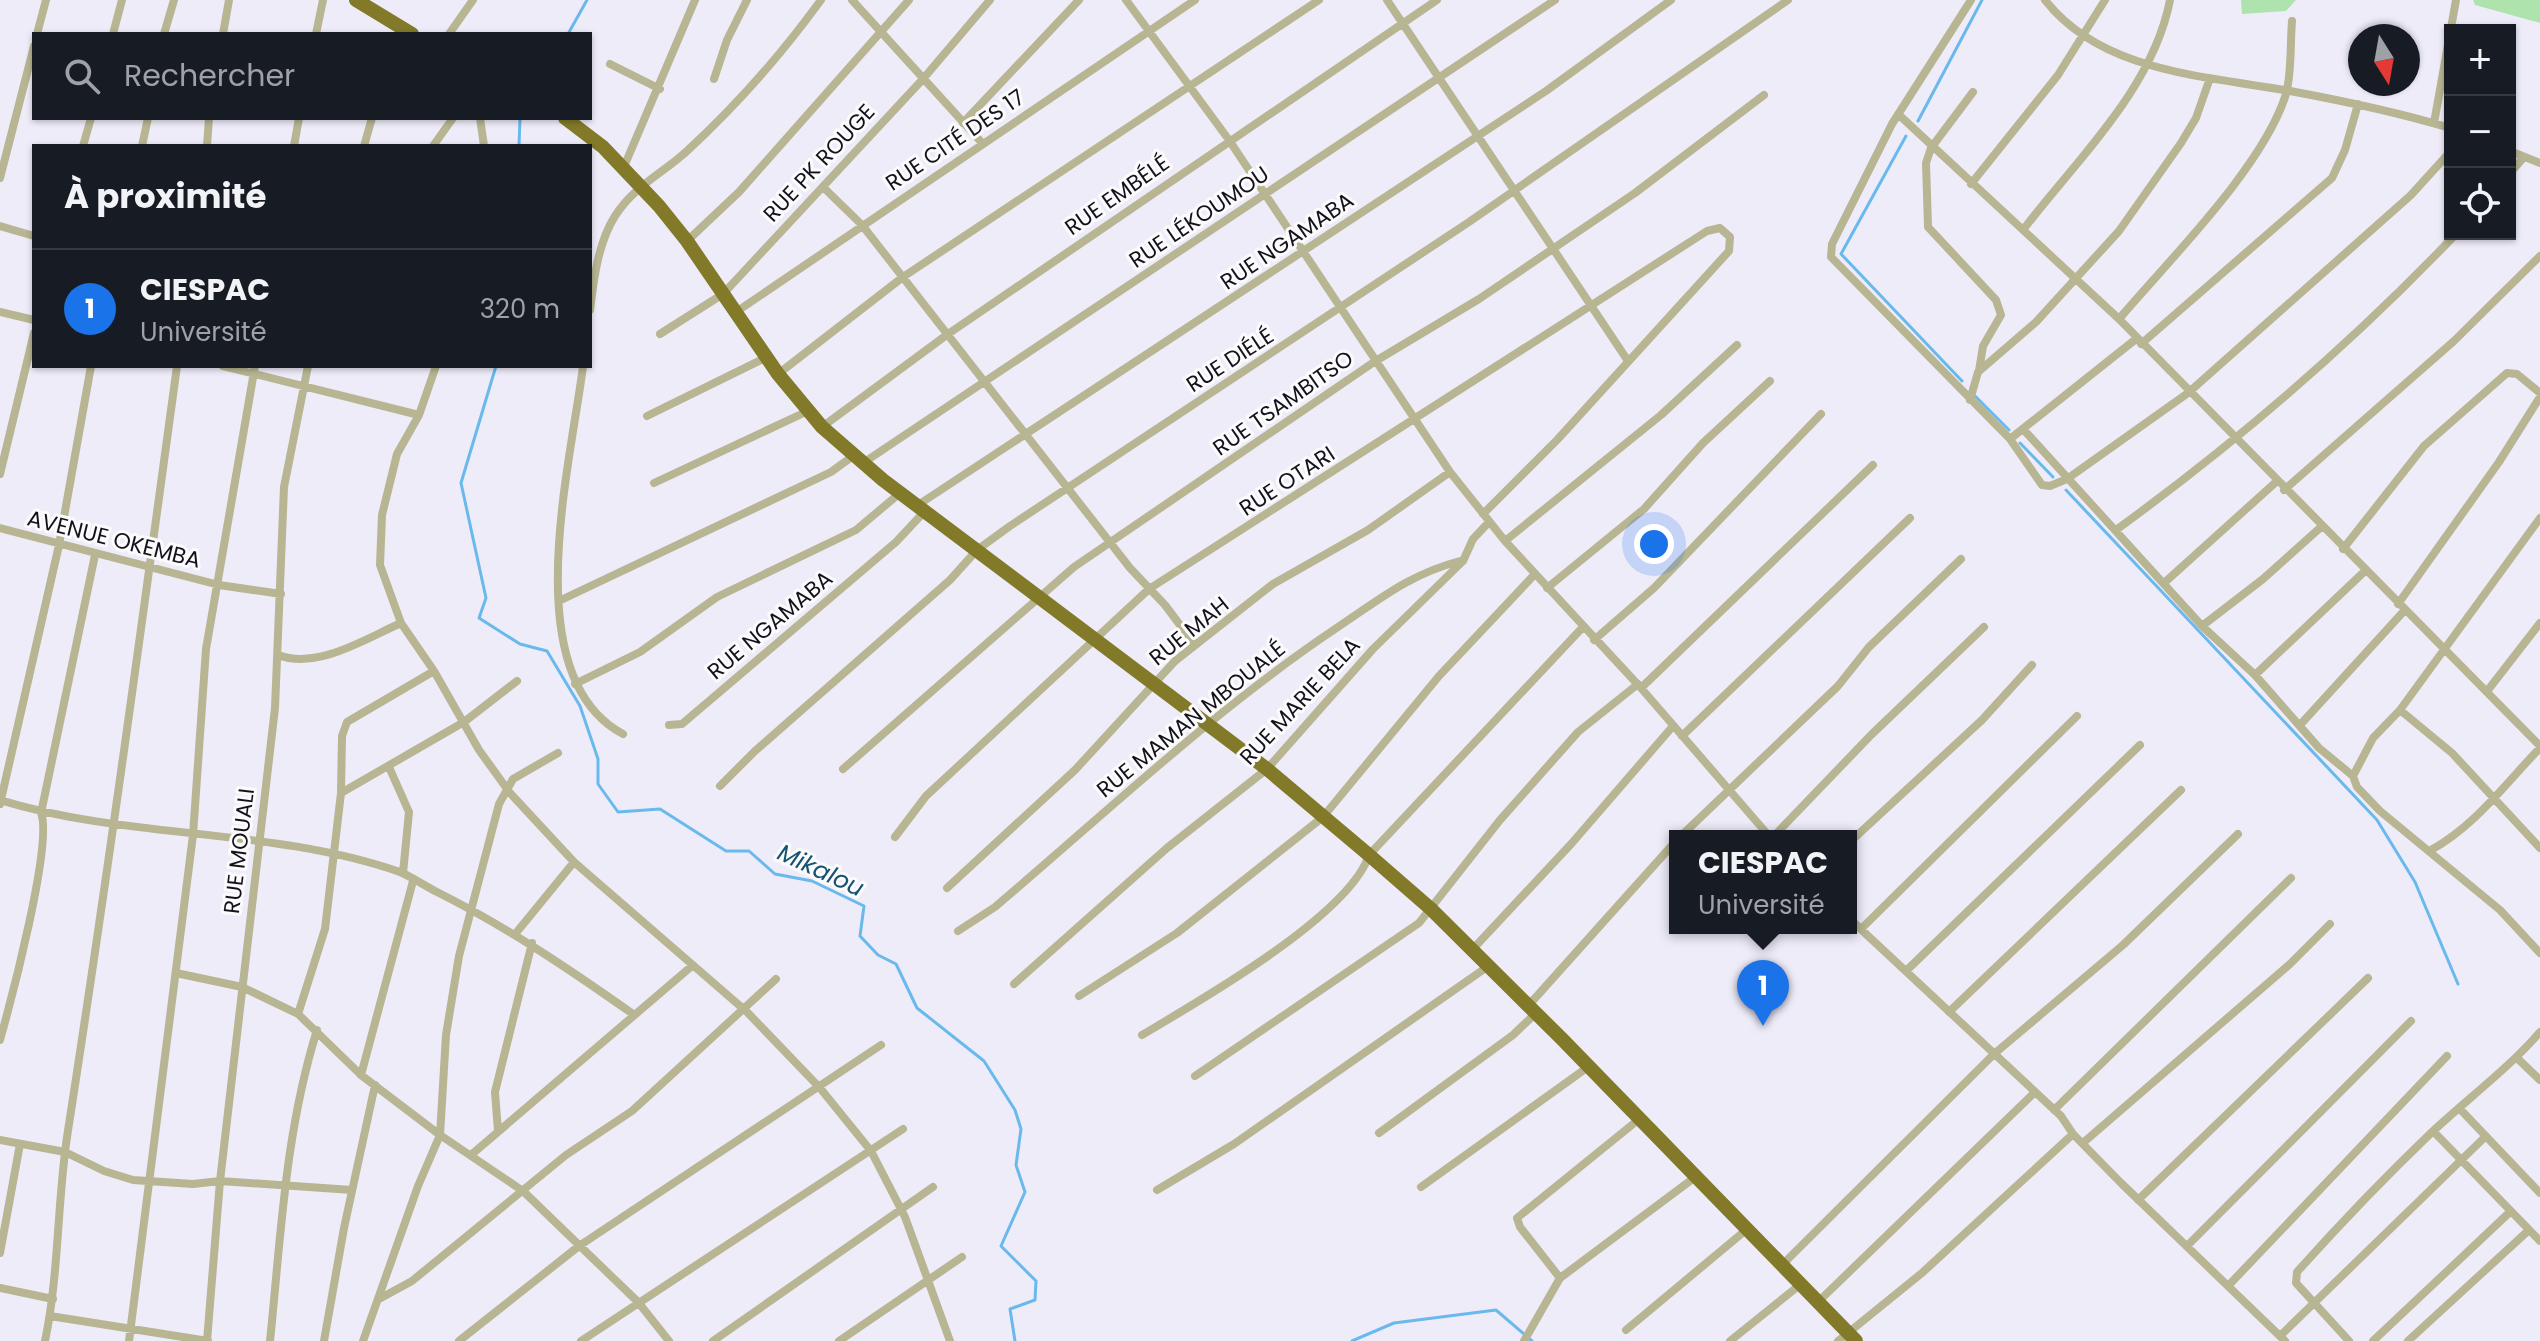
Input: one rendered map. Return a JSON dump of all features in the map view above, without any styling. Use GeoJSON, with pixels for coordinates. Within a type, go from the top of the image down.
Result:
{"type":"FeatureCollection","features":[{"type":"Feature","properties":{"kind":"highway"},"geometry":{"type":"LineString","coordinates":[[356,0],[376,5],[394,29]]}},
{"type":"Feature","properties":{"kind":"highway"},"geometry":{"type":"LineString","coordinates":[[568,120],[603,147],[687,241],[778,374],[822,427],[900,493],[1267,769],[1431,909],[1801,1284],[1847,1338]]}},
{"type":"Feature","properties":{"kind":"street"},"geometry":{"type":"LineString","coordinates":[[38,32],[46,0]]}},
{"type":"Feature","properties":{"kind":"street"},"geometry":{"type":"LineString","coordinates":[[114,32],[122,0]]}},
{"type":"Feature","properties":{"kind":"street"},"geometry":{"type":"LineString","coordinates":[[165,32],[174,0]]}},
{"type":"Feature","properties":{"kind":"street"},"geometry":{"type":"LineString","coordinates":[[223,32],[229,0]]}},
{"type":"Feature","properties":{"kind":"street"},"geometry":{"type":"LineString","coordinates":[[316,32],[323,0]]}},
{"type":"Feature","properties":{"kind":"street"},"geometry":{"type":"LineString","coordinates":[[450,32],[473,0]]}},
{"type":"Feature","properties":{"kind":"street"},"geometry":{"type":"LineString","coordinates":[[623,169],[660,89],[695,0]]}},
{"type":"Feature","properties":{"kind":"street"},"geometry":{"type":"LineString","coordinates":[[714,79],[727,40],[747,0]]}},
{"type":"Feature","properties":{"kind":"street"},"geometry":{"type":"LineString","coordinates":[[592,296],[597,262],[610,223],[638,186],[687,151],[764,75],[821,0]]}},
{"type":"Feature","properties":{"kind":"street"},"geometry":{"type":"LineString","coordinates":[[852,0],[983,144]]}},
{"type":"Feature","properties":{"kind":"street"},"geometry":{"type":"LineString","coordinates":[[687,241],[739,192],[909,0]]}},
{"type":"Feature","properties":{"kind":"street","name":"RUE PK ROUGE"},"geometry":{"type":"LineString","coordinates":[[660,334],[723,294],[923,79],[990,0]]}},
{"type":"Feature","properties":{"kind":"street"},"geometry":{"type":"LineString","coordinates":[[963,123],[1079,0]]}},
{"type":"Feature","properties":{"kind":"street"},"geometry":{"type":"LineString","coordinates":[[1126,0],[1229,140],[1450,472],[1505,541],[1582,628],[1640,686],[1766,830]]}},
{"type":"Feature","properties":{"kind":"street","name":"RUE CITÉ DES 17"},"geometry":{"type":"LineString","coordinates":[[736,312],[1195,0]]}},
{"type":"Feature","properties":{"kind":"street"},"geometry":{"type":"LineString","coordinates":[[778,374],[903,277],[1319,0]]}},
{"type":"Feature","properties":{"kind":"street"},"geometry":{"type":"LineString","coordinates":[[1387,0],[1628,361]]}},
{"type":"Feature","properties":{"kind":"street","name":"RUE EMBÉLÉ"},"geometry":{"type":"LineString","coordinates":[[822,427],[948,334],[1437,0]]}},
{"type":"Feature","properties":{"kind":"street","name":"RUE LÉKOUMOU"},"geometry":{"type":"LineString","coordinates":[[561,600],[858,460],[1266,195],[1555,0]]}},
{"type":"Feature","properties":{"kind":"street","name":"RUE NGAMABA"},"geometry":{"type":"LineString","coordinates":[[669,725],[682,724],[896,542],[922,508],[1026,434],[1128,370],[1478,136],[1671,0]]}},
{"type":"Feature","properties":{"kind":"street","name":"RUE DIÉLÉ"},"geometry":{"type":"LineString","coordinates":[[720,786],[739,765],[950,580],[977,550],[1067,486],[1340,308],[1788,0]]}},
{"type":"Feature","properties":{"kind":"street"},"geometry":{"type":"LineString","coordinates":[[1971,0],[1898,114],[1832,244],[1831,257],[2010,439],[2042,485],[2050,486],[2067,479],[2188,393],[2411,195],[2444,159]]}},
{"type":"Feature","properties":{"kind":"street"},"geometry":{"type":"LineString","coordinates":[[2045,0],[2083,34],[2146,65],[2358,104],[2444,126]]}},
{"type":"Feature","properties":{"kind":"street"},"geometry":{"type":"LineString","coordinates":[[1971,184],[2058,75],[2105,0]]}},
{"type":"Feature","properties":{"kind":"street"},"geometry":{"type":"LineString","coordinates":[[2023,230],[2116,114],[2146,65],[2166,21],[2170,0]]}},
{"type":"Feature","properties":{"kind":"street"},"geometry":{"type":"LineString","coordinates":[[2434,123],[2456,0]]}},
{"type":"Feature","properties":{"kind":"street"},"geometry":{"type":"LineString","coordinates":[[2119,319],[2263,143],[2287,91],[2292,21]]}},
{"type":"Feature","properties":{"kind":"street"},"geometry":{"type":"LineString","coordinates":[[0,178],[32,54]]}},
{"type":"Feature","properties":{"kind":"street"},"geometry":{"type":"LineString","coordinates":[[610,64],[660,89]]}},
{"type":"Feature","properties":{"kind":"street"},"geometry":{"type":"LineString","coordinates":[[1979,371],[2077,281],[2119,231],[2170,161],[2196,118],[2210,78]]}},
{"type":"Feature","properties":{"kind":"street"},"geometry":{"type":"LineString","coordinates":[[1970,400],[1983,346],[2001,315],[1996,300],[1928,227],[1926,163],[1931,148],[1973,92]]}},
{"type":"Feature","properties":{"kind":"street","name":"RUE TSAMBITSO"},"geometry":{"type":"LineString","coordinates":[[843,769],[1039,598],[1110,542],[1374,362],[1479,299],[1688,155],[1764,95]]}},
{"type":"Feature","properties":{"kind":"street"},"geometry":{"type":"LineString","coordinates":[[2010,439],[2139,341],[2332,178],[2345,150],[2358,104]]}},
{"type":"Feature","properties":{"kind":"street"},"geometry":{"type":"LineString","coordinates":[[1898,114],[1931,148],[2119,319],[2401,608],[2488,690],[2540,747],[2495,800],[2455,837],[2431,850]]}},
{"type":"Feature","properties":{"kind":"street"},"geometry":{"type":"LineString","coordinates":[[84,144],[90,120]]}},
{"type":"Feature","properties":{"kind":"street"},"geometry":{"type":"LineString","coordinates":[[142,144],[148,120]]}},
{"type":"Feature","properties":{"kind":"street"},"geometry":{"type":"LineString","coordinates":[[207,144],[209,120]]}},
{"type":"Feature","properties":{"kind":"street"},"geometry":{"type":"LineString","coordinates":[[294,144],[299,120]]}},
{"type":"Feature","properties":{"kind":"street"},"geometry":{"type":"LineString","coordinates":[[365,144],[371,120]]}},
{"type":"Feature","properties":{"kind":"street"},"geometry":{"type":"LineString","coordinates":[[434,144],[452,120]]}},
{"type":"Feature","properties":{"kind":"street"},"geometry":{"type":"LineString","coordinates":[[480,120],[484,144]]}},
{"type":"Feature","properties":{"kind":"street"},"geometry":{"type":"LineString","coordinates":[[2516,154],[2540,163]]}},
{"type":"Feature","properties":{"kind":"street"},"geometry":{"type":"LineString","coordinates":[[2514,168],[2524,157]]}},
{"type":"Feature","properties":{"kind":"street"},"geometry":{"type":"LineString","coordinates":[[823,187],[862,225],[1110,542],[1195,645]]}},
{"type":"Feature","properties":{"kind":"street"},"geometry":{"type":"LineString","coordinates":[[0,226],[32,235]]}},
{"type":"Feature","properties":{"kind":"street","name":"RUE OTARI"},"geometry":{"type":"LineString","coordinates":[[895,837],[926,796],[1149,589],[1707,231],[1720,228],[1725,232],[1730,237],[1729,251]]}},
{"type":"Feature","properties":{"kind":"street"},"geometry":{"type":"LineString","coordinates":[[2116,530],[2202,468],[2403,291],[2450,240]]}},
{"type":"Feature","properties":{"kind":"street","name":"RUE MARIE BELA"},"geometry":{"type":"LineString","coordinates":[[1014,984],[1167,848],[1267,769],[1373,649],[1463,561],[1486,518],[1729,251]]}},
{"type":"Feature","properties":{"kind":"street"},"geometry":{"type":"LineString","coordinates":[[2284,490],[2454,341],[2540,256]]}},
{"type":"Feature","properties":{"kind":"street"},"geometry":{"type":"LineString","coordinates":[[0,312],[32,320]]}},
{"type":"Feature","properties":{"kind":"street"},"geometry":{"type":"LineString","coordinates":[[0,474],[32,341]]}},
{"type":"Feature","properties":{"kind":"street"},"geometry":{"type":"LineString","coordinates":[[1505,541],[1661,415],[1737,345]]}},
{"type":"Feature","properties":{"kind":"street"},"geometry":{"type":"LineString","coordinates":[[647,416],[767,357]]}},
{"type":"Feature","properties":{"kind":"street"},"geometry":{"type":"LineString","coordinates":[[91,368],[59,545],[0,801],[41,813],[193,835],[260,841],[335,855],[403,873],[516,933],[633,1014]]}},
{"type":"Feature","properties":{"kind":"street"},"geometry":{"type":"LineString","coordinates":[[45,1341],[53,1299],[65,1152],[116,824],[177,368]]}},
{"type":"Feature","properties":{"kind":"street","name":"RUE MOUALI"},"geometry":{"type":"LineString","coordinates":[[207,1341],[220,1181],[260,841],[278,655],[284,487],[308,368]]}},
{"type":"Feature","properties":{"kind":"street"},"geometry":{"type":"LineString","coordinates":[[435,368],[419,415],[391,472],[379,546],[384,583],[401,623],[434,671],[479,750],[507,789],[574,862],[743,1008],[820,1088],[871,1151],[900,1208],[950,1341]]}},
{"type":"Feature","properties":{"kind":"street"},"geometry":{"type":"LineString","coordinates":[[583,368],[558,536],[564,656],[575,684],[601,719],[623,734]]}},
{"type":"Feature","properties":{"kind":"street"},"geometry":{"type":"LineString","coordinates":[[129,1341],[193,835],[206,649],[255,370],[304,386],[419,415]]}},
{"type":"Feature","properties":{"kind":"street"},"geometry":{"type":"LineString","coordinates":[[2300,725],[2401,608],[2540,395],[2517,374],[2507,373],[2424,446],[2343,549]]}},
{"type":"Feature","properties":{"kind":"street"},"geometry":{"type":"LineString","coordinates":[[1547,588],[1644,509],[1703,443],[1770,381]]}},
{"type":"Feature","properties":{"kind":"street"},"geometry":{"type":"LineString","coordinates":[[654,483],[808,411]]}},
{"type":"Feature","properties":{"kind":"street"},"geometry":{"type":"LineString","coordinates":[[1594,640],[1654,588],[1821,414]]}},
{"type":"Feature","properties":{"kind":"street"},"geometry":{"type":"LineString","coordinates":[[2024,430],[2202,626],[2255,675],[2329,759],[2353,776],[2357,787],[2380,811],[2500,910],[2540,953]]}},
{"type":"Feature","properties":{"kind":"street"},"geometry":{"type":"LineString","coordinates":[[1195,1076],[1399,938],[1431,909],[1500,820],[1578,732],[1640,686],[1873,465]]}},
{"type":"Feature","properties":{"kind":"street","name":"RUE MAH"},"geometry":{"type":"LineString","coordinates":[[947,888],[1075,770],[1153,684],[1195,645],[1273,584],[1368,530],[1450,472]]}},
{"type":"Feature","properties":{"kind":"street"},"geometry":{"type":"LineString","coordinates":[[2164,583],[2276,482]]}},
{"type":"Feature","properties":{"kind":"street"},"geometry":{"type":"LineString","coordinates":[[575,684],[640,652],[717,597],[856,530],[900,493]]}},
{"type":"Feature","properties":{"kind":"street"},"geometry":{"type":"LineString","coordinates":[[1682,736],[1910,518]]}},
{"type":"Feature","properties":{"kind":"street"},"geometry":{"type":"LineString","coordinates":[[2353,776],[2373,738],[2400,710],[2540,518]]}},
{"type":"Feature","properties":{"kind":"street"},"geometry":{"type":"LineString","coordinates":[[2202,626],[2263,579],[2321,527]]}},
{"type":"Feature","properties":{"kind":"street","name":"AVENUE OKEMBA"},"geometry":{"type":"LineString","coordinates":[[0,528],[219,585],[281,594]]}},
{"type":"Feature","properties":{"kind":"street"},"geometry":{"type":"LineString","coordinates":[[0,1040],[13,994],[43,851],[46,826],[41,813],[95,555]]}},
{"type":"Feature","properties":{"kind":"street"},"geometry":{"type":"LineString","coordinates":[[1687,830],[1838,686],[1869,647],[1961,559]]}},
{"type":"Feature","properties":{"kind":"street","name":"RUE MAMAN MBOUALÉ"},"geometry":{"type":"LineString","coordinates":[[958,931],[995,907],[1207,725],[1312,644],[1425,570],[1463,561]]}},
{"type":"Feature","properties":{"kind":"street"},"geometry":{"type":"LineString","coordinates":[[2255,675],[2366,570]]}},
{"type":"Feature","properties":{"kind":"street"},"geometry":{"type":"LineString","coordinates":[[1079,996],[1177,933],[1323,817],[1439,676],[1535,574]]}},
{"type":"Feature","properties":{"kind":"street"},"geometry":{"type":"LineString","coordinates":[[278,655],[298,661],[330,654],[401,623]]}},
{"type":"Feature","properties":{"kind":"street"},"geometry":{"type":"LineString","coordinates":[[2488,690],[2540,623]]}},
{"type":"Feature","properties":{"kind":"street"},"geometry":{"type":"LineString","coordinates":[[1777,830],[1984,627]]}},
{"type":"Feature","properties":{"kind":"street"},"geometry":{"type":"LineString","coordinates":[[1142,1035],[1292,939],[1354,882],[1369,855],[1582,628]]}},
{"type":"Feature","properties":{"kind":"street"},"geometry":{"type":"LineString","coordinates":[[1857,835],[1982,720],[2032,665]]}},
{"type":"Feature","properties":{"kind":"street"},"geometry":{"type":"LineString","coordinates":[[298,1014],[325,929],[341,793],[342,736],[347,722],[434,671]]}},
{"type":"Feature","properties":{"kind":"street"},"geometry":{"type":"LineString","coordinates":[[341,793],[464,722],[517,681]]}},
{"type":"Feature","properties":{"kind":"street"},"geometry":{"type":"LineString","coordinates":[[2400,710],[2452,753],[2540,848]]}},
{"type":"Feature","properties":{"kind":"street"},"geometry":{"type":"LineString","coordinates":[[1861,929],[2077,716]]}},
{"type":"Feature","properties":{"kind":"street"},"geometry":{"type":"LineString","coordinates":[[1471,951],[1572,843],[1673,726]]}},
{"type":"Feature","properties":{"kind":"street"},"geometry":{"type":"LineString","coordinates":[[1906,971],[2140,745]]}},
{"type":"Feature","properties":{"kind":"street"},"geometry":{"type":"LineString","coordinates":[[363,1341],[418,1186],[440,1135],[446,1035],[459,956],[474,911],[499,804],[519,773],[558,753]]}},
{"type":"Feature","properties":{"kind":"street"},"geometry":{"type":"LineString","coordinates":[[389,767],[409,812],[403,873]]}},
{"type":"Feature","properties":{"kind":"street"},"geometry":{"type":"LineString","coordinates":[[1949,1012],[2181,790]]}},
{"type":"Feature","properties":{"kind":"street"},"geometry":{"type":"LineString","coordinates":[[1782,1265],[1994,1054],[2123,945],[2238,834]]}},
{"type":"Feature","properties":{"kind":"street"},"geometry":{"type":"LineString","coordinates":[[1379,1133],[1513,1035],[1669,849]]}},
{"type":"Feature","properties":{"kind":"street"},"geometry":{"type":"LineString","coordinates":[[516,933],[574,862]]}},
{"type":"Feature","properties":{"kind":"street"},"geometry":{"type":"LineString","coordinates":[[2054,1110],[2291,878]]}},
{"type":"Feature","properties":{"kind":"street"},"geometry":{"type":"LineString","coordinates":[[361,1075],[413,881]]}},
{"type":"Feature","properties":{"kind":"street"},"geometry":{"type":"LineString","coordinates":[[2084,1142],[2290,964],[2330,924]]}},
{"type":"Feature","properties":{"kind":"street"},"geometry":{"type":"LineString","coordinates":[[1857,925],[2054,1110],[2073,1134],[2138,1200],[2282,1339],[2314,1303],[2486,1136]]}},
{"type":"Feature","properties":{"kind":"street"},"geometry":{"type":"LineString","coordinates":[[498,1131],[495,1092],[532,943]]}},
{"type":"Feature","properties":{"kind":"street"},"geometry":{"type":"LineString","coordinates":[[471,1155],[693,965]]}},
{"type":"Feature","properties":{"kind":"street"},"geometry":{"type":"LineString","coordinates":[[1157,1190],[1234,1144],[1487,967]]}},
{"type":"Feature","properties":{"kind":"street"},"geometry":{"type":"LineString","coordinates":[[176,973],[242,987],[298,1014],[361,1075],[440,1135],[523,1191],[638,1302],[669,1341]]}},
{"type":"Feature","properties":{"kind":"street"},"geometry":{"type":"LineString","coordinates":[[2138,1200],[2368,978]]}},
{"type":"Feature","properties":{"kind":"street"},"geometry":{"type":"LineString","coordinates":[[379,1299],[412,1281],[566,1155],[632,1111],[776,979]]}},
{"type":"Feature","properties":{"kind":"street"},"geometry":{"type":"LineString","coordinates":[[2187,1246],[2411,1021]]}},
{"type":"Feature","properties":{"kind":"street"},"geometry":{"type":"LineString","coordinates":[[270,1341],[283,1185],[305,1071],[317,1030]]}},
{"type":"Feature","properties":{"kind":"street"},"geometry":{"type":"LineString","coordinates":[[2349,1341],[2296,1283],[2297,1272],[2433,1131],[2517,1058],[2540,1032]]}},
{"type":"Feature","properties":{"kind":"street"},"geometry":{"type":"LineString","coordinates":[[459,1341],[579,1246],[881,1045]]}},
{"type":"Feature","properties":{"kind":"street"},"geometry":{"type":"LineString","coordinates":[[2228,1286],[2447,1056]]}},
{"type":"Feature","properties":{"kind":"street"},"geometry":{"type":"LineString","coordinates":[[2517,1058],[2540,1080]]}},
{"type":"Feature","properties":{"kind":"street"},"geometry":{"type":"LineString","coordinates":[[1421,1187],[1588,1067]]}},
{"type":"Feature","properties":{"kind":"street"},"geometry":{"type":"LineString","coordinates":[[324,1341],[375,1085]]}},
{"type":"Feature","properties":{"kind":"street"},"geometry":{"type":"LineString","coordinates":[[1818,1302],[2035,1092]]}},
{"type":"Feature","properties":{"kind":"street"},"geometry":{"type":"LineString","coordinates":[[2459,1108],[2540,1193]]}},
{"type":"Feature","properties":{"kind":"street"},"geometry":{"type":"LineString","coordinates":[[1560,1278],[1517,1223],[1517,1218],[1638,1120]]}},
{"type":"Feature","properties":{"kind":"street"},"geometry":{"type":"LineString","coordinates":[[581,1341],[903,1129]]}},
{"type":"Feature","properties":{"kind":"street"},"geometry":{"type":"LineString","coordinates":[[2433,1131],[2540,1241]]}},
{"type":"Feature","properties":{"kind":"street"},"geometry":{"type":"LineString","coordinates":[[1847,1338],[2073,1134]]}},
{"type":"Feature","properties":{"kind":"street"},"geometry":{"type":"LineString","coordinates":[[0,1140],[65,1152],[104,1171],[133,1180],[193,1184],[220,1181],[352,1190]]}},
{"type":"Feature","properties":{"kind":"street"},"geometry":{"type":"LineString","coordinates":[[0,1253],[20,1144]]}},
{"type":"Feature","properties":{"kind":"street"},"geometry":{"type":"LineString","coordinates":[[1524,1341],[1560,1278],[1694,1178]]}},
{"type":"Feature","properties":{"kind":"street"},"geometry":{"type":"LineString","coordinates":[[713,1341],[933,1187]]}},
{"type":"Feature","properties":{"kind":"street"},"geometry":{"type":"LineString","coordinates":[[2373,1341],[2511,1211]]}},
{"type":"Feature","properties":{"kind":"street"},"geometry":{"type":"LineString","coordinates":[[1626,1330],[1746,1230]]}},
{"type":"Feature","properties":{"kind":"street"},"geometry":{"type":"LineString","coordinates":[[2408,1341],[2529,1230]]}},
{"type":"Feature","properties":{"kind":"street"},"geometry":{"type":"LineString","coordinates":[[839,1341],[962,1257]]}},
{"type":"Feature","properties":{"kind":"street"},"geometry":{"type":"LineString","coordinates":[[1730,1341],[1801,1284]]}},
{"type":"Feature","properties":{"kind":"street"},"geometry":{"type":"LineString","coordinates":[[0,1288],[53,1299]]}},
{"type":"Feature","properties":{"kind":"street"},"geometry":{"type":"LineString","coordinates":[[50,1316],[207,1341]]}},
{"type":"Feature","properties":{"kind":"green space"},"geometry":{"type":"Polygon","coordinates":[[[2241,0],[2296,0],[2286,11],[2242,14],[2241,0]]]}},
{"type":"Feature","properties":{"kind":"green space"},"geometry":{"type":"Polygon","coordinates":[[[2473,0],[2540,0],[2540,23],[2475,5],[2473,0]]]}},
{"type":"Feature","properties":{"kind":"waterway","name":"Mikalou"},"geometry":{"type":"LineString","coordinates":[[569,32],[587,0]]}},
{"type":"Feature","properties":{"kind":"waterway"},"geometry":{"type":"LineString","coordinates":[[1918,121],[1982,0]]}},
{"type":"Feature","properties":{"kind":"waterway","name":"Mikalou"},"geometry":{"type":"LineString","coordinates":[[519,144],[520,120]]}},
{"type":"Feature","properties":{"kind":"waterway"},"geometry":{"type":"LineString","coordinates":[[1906,136],[1841,254],[1962,381]]}},
{"type":"Feature","properties":{"kind":"waterway","name":"Mikalou"},"geometry":{"type":"LineString","coordinates":[[495,368],[461,483],[486,598],[479,618],[520,644],[547,651],[580,706],[598,759],[598,784],[618,812],[660,809],[726,851],[749,851],[775,874],[812,881],[864,906],[860,936],[878,955],[896,964],[917,1008],[984,1061],[1015,1110],[1021,1129],[1016,1165],[1025,1192],[1001,1246],[1036,1281],[1035,1300],[1010,1309],[1015,1341]]}},
{"type":"Feature","properties":{"kind":"waterway"},"geometry":{"type":"LineString","coordinates":[[1975,396],[2009,430]]}},
{"type":"Feature","properties":{"kind":"waterway"},"geometry":{"type":"LineString","coordinates":[[2020,443],[2053,477]]}},
{"type":"Feature","properties":{"kind":"waterway"},"geometry":{"type":"LineString","coordinates":[[2066,490],[2377,820],[2415,882],[2458,984]]}},
{"type":"Feature","properties":{"kind":"waterway"},"geometry":{"type":"LineString","coordinates":[[1352,1341],[1394,1323],[1496,1310],[1532,1341]]}},
{"type":"Feature","properties":{"kind":"place","name":"CIESPAC"},"geometry":{"type":"Point","coordinates":[1763,1026]}}]}
